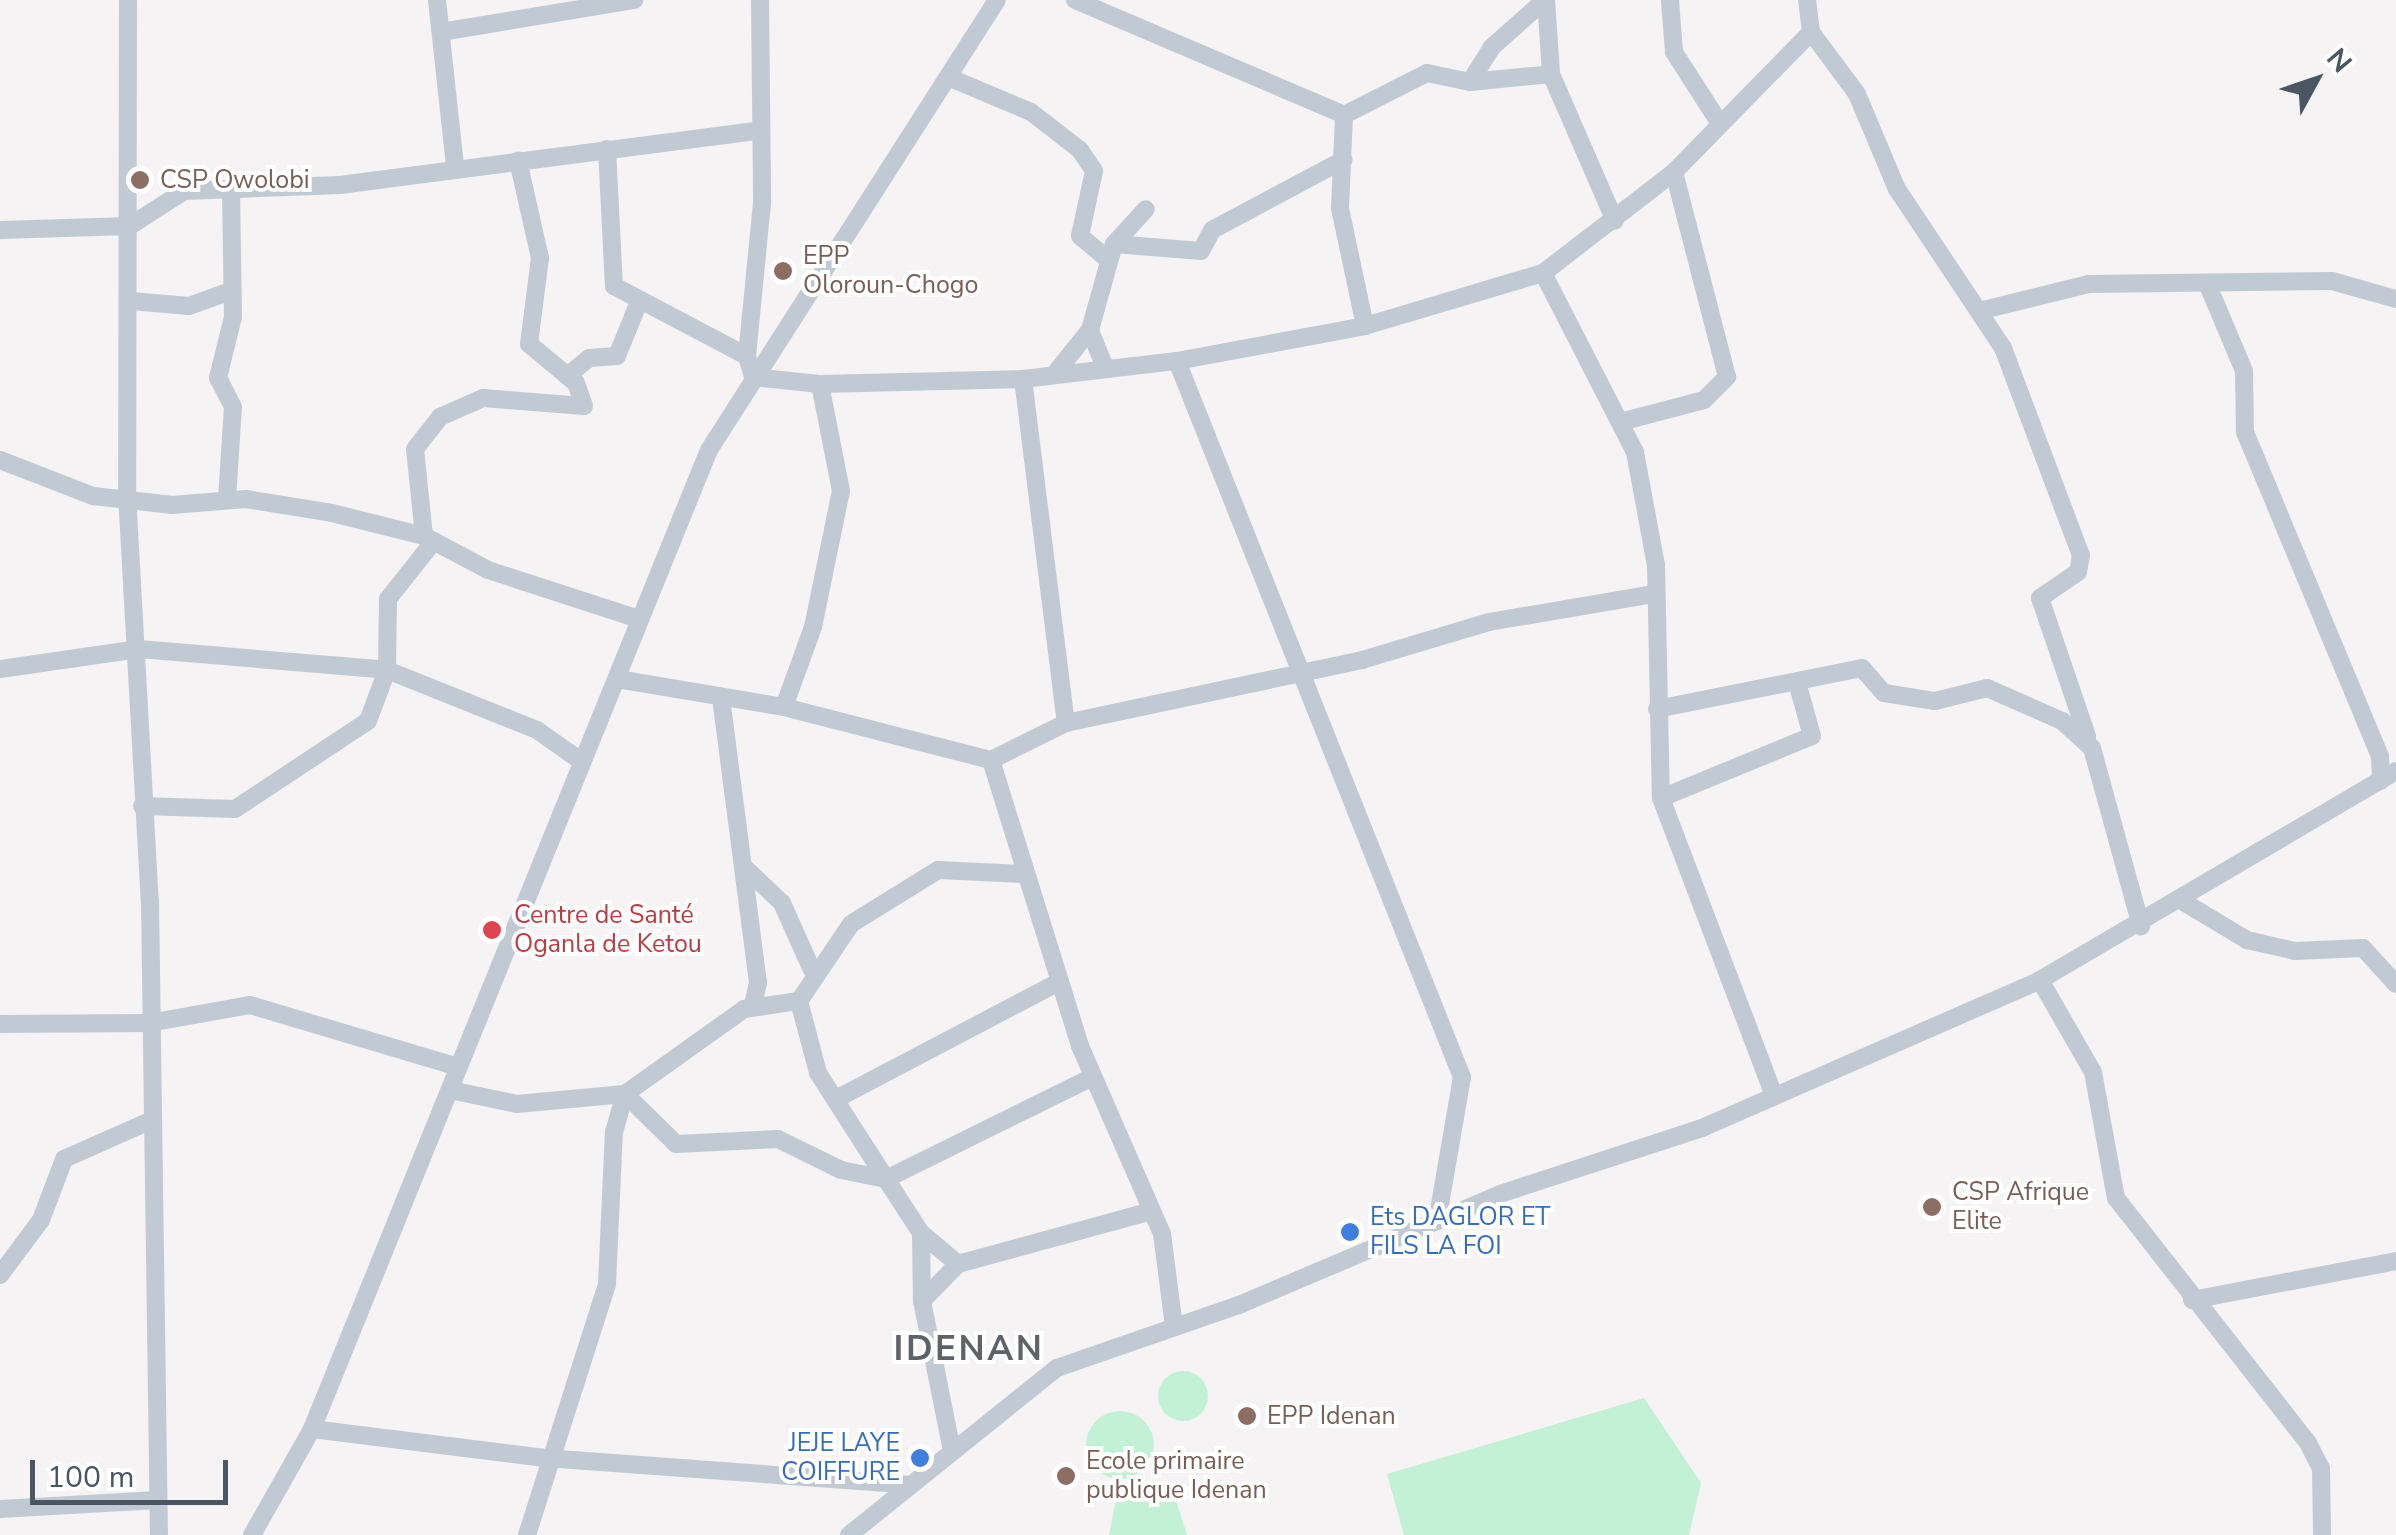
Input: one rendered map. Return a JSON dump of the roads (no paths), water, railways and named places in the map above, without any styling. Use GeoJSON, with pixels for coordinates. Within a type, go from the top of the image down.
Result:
{"type":"FeatureCollection","features":[{"type":"Feature","properties":{"kind":"street"},"geometry":{"type":"LineString","coordinates":[[128,0],[131,301],[126,494],[140,650],[159,1535]]}},
{"type":"Feature","properties":{"kind":"street"},"geometry":{"type":"LineString","coordinates":[[437,0],[455,165]]}},
{"type":"Feature","properties":{"kind":"street"},"geometry":{"type":"LineString","coordinates":[[441,32],[634,0]]}},
{"type":"Feature","properties":{"kind":"street"},"geometry":{"type":"LineString","coordinates":[[753,377],[747,356],[760,266],[760,0]]}},
{"type":"Feature","properties":{"kind":"street"},"geometry":{"type":"LineString","coordinates":[[252,1535],[312,1429],[710,450],[997,0]]}},
{"type":"Feature","properties":{"kind":"street"},"geometry":{"type":"LineString","coordinates":[[1076,0],[1344,115],[1427,74],[1470,82],[1551,74]]}},
{"type":"Feature","properties":{"kind":"street"},"geometry":{"type":"LineString","coordinates":[[1470,82],[1492,47],[1545,0]]}},
{"type":"Feature","properties":{"kind":"street"},"geometry":{"type":"LineString","coordinates":[[1545,0],[1551,74],[1615,221]]}},
{"type":"Feature","properties":{"kind":"street"},"geometry":{"type":"LineString","coordinates":[[1670,0],[1674,52],[1719,122]]}},
{"type":"Feature","properties":{"kind":"street"},"geometry":{"type":"LineString","coordinates":[[1807,0],[1811,32],[1857,94],[1896,188],[1983,310],[2081,555],[2078,572],[2040,598],[2087,736],[2141,926]]}},
{"type":"Feature","properties":{"kind":"street"},"geometry":{"type":"LineString","coordinates":[[753,377],[820,384],[1022,379],[1057,371],[1177,361],[1365,326],[1543,273],[1674,172],[1811,32]]}},
{"type":"Feature","properties":{"kind":"street"},"geometry":{"type":"LineString","coordinates":[[948,77],[1030,112],[1080,150],[1094,172],[1080,236],[1110,251],[1201,251],[1212,230],[1344,160]]}},
{"type":"Feature","properties":{"kind":"street"},"geometry":{"type":"LineString","coordinates":[[1344,115],[1344,238],[1365,326]]}},
{"type":"Feature","properties":{"kind":"street"},"geometry":{"type":"LineString","coordinates":[[0,230],[130,226],[184,191],[231,191],[758,131]]}},
{"type":"Feature","properties":{"kind":"street"},"geometry":{"type":"LineString","coordinates":[[607,149],[614,286],[638,304],[747,356]]}},
{"type":"Feature","properties":{"kind":"street"},"geometry":{"type":"LineString","coordinates":[[142,806],[242,805],[368,721],[387,670],[388,598],[429,539],[414,473],[423,434],[483,398],[582,409],[567,376],[529,344],[540,258],[518,160]]}},
{"type":"Feature","properties":{"kind":"street"},"geometry":{"type":"LineString","coordinates":[[1624,422],[1704,400],[1727,377],[1674,172]]}},
{"type":"Feature","properties":{"kind":"street"},"geometry":{"type":"LineString","coordinates":[[226,499],[234,408],[218,378],[231,291],[231,191]]}},
{"type":"Feature","properties":{"kind":"street"},"geometry":{"type":"LineString","coordinates":[[1057,371],[1090,330],[1110,251],[1146,209]]}},
{"type":"Feature","properties":{"kind":"street"},"geometry":{"type":"LineString","coordinates":[[1543,273],[1624,422],[1655,594],[1661,798],[1774,1096]]}},
{"type":"Feature","properties":{"kind":"street"},"geometry":{"type":"LineString","coordinates":[[1983,310],[2089,284],[2332,281],[2396,299]]}},
{"type":"Feature","properties":{"kind":"street"},"geometry":{"type":"LineString","coordinates":[[850,1535],[1056,1368],[1174,1327],[1437,1221],[1774,1096],[2040,980],[2141,926],[2388,776],[2245,432],[2244,371],[2207,283]]}},
{"type":"Feature","properties":{"kind":"street"},"geometry":{"type":"LineString","coordinates":[[131,301],[189,306],[231,291]]}},
{"type":"Feature","properties":{"kind":"street"},"geometry":{"type":"LineString","coordinates":[[567,376],[589,358],[617,356],[638,304]]}},
{"type":"Feature","properties":{"kind":"street"},"geometry":{"type":"LineString","coordinates":[[1090,330],[1104,366]]}},
{"type":"Feature","properties":{"kind":"street"},"geometry":{"type":"LineString","coordinates":[[1177,361],[1462,1077],[1437,1221]]}},
{"type":"Feature","properties":{"kind":"street"},"geometry":{"type":"LineString","coordinates":[[1022,379],[1066,723]]}},
{"type":"Feature","properties":{"kind":"street"},"geometry":{"type":"LineString","coordinates":[[784,707],[813,628],[841,492],[820,384]]}},
{"type":"Feature","properties":{"kind":"street"},"geometry":{"type":"LineString","coordinates":[[0,460],[80,492],[126,494],[154,504],[226,499],[429,539],[488,570],[639,619]]}},
{"type":"Feature","properties":{"kind":"street"},"geometry":{"type":"LineString","coordinates":[[617,679],[784,707],[991,760],[1066,723],[1489,622],[1655,594]]}},
{"type":"Feature","properties":{"kind":"street"},"geometry":{"type":"LineString","coordinates":[[0,670],[140,650],[387,670],[537,730],[581,761]]}},
{"type":"Feature","properties":{"kind":"street"},"geometry":{"type":"LineString","coordinates":[[1657,709],[1862,668],[1892,695],[1943,700],[1987,688],[2087,736]]}},
{"type":"Feature","properties":{"kind":"street"},"geometry":{"type":"LineString","coordinates":[[1661,798],[1812,736],[1797,682]]}},
{"type":"Feature","properties":{"kind":"street"},"geometry":{"type":"LineString","coordinates":[[721,698],[745,868],[753,1006]]}},
{"type":"Feature","properties":{"kind":"street"},"geometry":{"type":"LineString","coordinates":[[991,760],[1021,874],[1057,983],[1092,1077],[1171,1262],[1174,1327]]}},
{"type":"Feature","properties":{"kind":"street"},"geometry":{"type":"LineString","coordinates":[[958,1264],[921,1234],[818,1073],[799,1001],[812,970],[851,924],[915,880],[960,867],[1021,874]]}},
{"type":"Feature","properties":{"kind":"street"},"geometry":{"type":"LineString","coordinates":[[745,868],[782,903],[812,970]]}},
{"type":"Feature","properties":{"kind":"street"},"geometry":{"type":"LineString","coordinates":[[2182,901],[2246,940],[2295,951],[2363,948],[2396,984]]}},
{"type":"Feature","properties":{"kind":"street"},"geometry":{"type":"LineString","coordinates":[[2040,980],[2093,1072],[2116,1198],[2318,1460],[2322,1535]]}},
{"type":"Feature","properties":{"kind":"street"},"geometry":{"type":"LineString","coordinates":[[836,1100],[1057,983]]}},
{"type":"Feature","properties":{"kind":"street"},"geometry":{"type":"LineString","coordinates":[[450,1090],[517,1104],[626,1094],[753,1006],[799,1001]]}},
{"type":"Feature","properties":{"kind":"street"},"geometry":{"type":"LineString","coordinates":[[0,1024],[149,1023],[250,1005],[458,1067]]}},
{"type":"Feature","properties":{"kind":"street"},"geometry":{"type":"LineString","coordinates":[[626,1094],[676,1144],[778,1139],[841,1170],[886,1178],[1092,1077]]}},
{"type":"Feature","properties":{"kind":"street"},"geometry":{"type":"LineString","coordinates":[[526,1535],[545,1458],[606,1284],[614,1132],[626,1094]]}},
{"type":"Feature","properties":{"kind":"street"},"geometry":{"type":"LineString","coordinates":[[0,1274],[41,1220],[64,1159],[152,1120]]}},
{"type":"Feature","properties":{"kind":"street"},"geometry":{"type":"LineString","coordinates":[[922,1301],[958,1264],[1148,1212]]}},
{"type":"Feature","properties":{"kind":"street"},"geometry":{"type":"LineString","coordinates":[[921,1234],[922,1301],[952,1451]]}},
{"type":"Feature","properties":{"kind":"street"},"geometry":{"type":"LineString","coordinates":[[2192,1300],[2396,1261]]}},
{"type":"Feature","properties":{"kind":"street"},"geometry":{"type":"LineString","coordinates":[[312,1429],[545,1458],[911,1484]]}},
{"type":"Feature","properties":{"kind":"street"},"geometry":{"type":"LineString","coordinates":[[0,1508],[158,1500]]}},
{"type":"Feature","properties":{"kind":"place","name":"CSP Owolobi"},"geometry":{"type":"Point","coordinates":[140,180]}},
{"type":"Feature","properties":{"kind":"place","name":"EPP Oloroun-Chogo"},"geometry":{"type":"Point","coordinates":[783,271]}},
{"type":"Feature","properties":{"kind":"place","name":"Centre de Santé Oganla de Ketou"},"geometry":{"type":"Point","coordinates":[492,930]}},
{"type":"Feature","properties":{"kind":"place","name":"CSP Afrique Elite"},"geometry":{"type":"Point","coordinates":[1932,1207]}},
{"type":"Feature","properties":{"kind":"place","name":"Ets DAGLOR ET FILS LA FOI"},"geometry":{"type":"Point","coordinates":[1350,1232]}},
{"type":"Feature","properties":{"kind":"place","name":"EPP Idenan"},"geometry":{"type":"Point","coordinates":[1247,1416]}},
{"type":"Feature","properties":{"kind":"place","name":"JEJE LAYE COIFFURE"},"geometry":{"type":"Point","coordinates":[920,1458]}},
{"type":"Feature","properties":{"kind":"place","name":"Ecole primaire publique Idenan"},"geometry":{"type":"Point","coordinates":[1066,1476]}},
{"type":"Feature","properties":{"kind":"district","name":"IDENAN"},"geometry":{"type":"Point","coordinates":[969,1349]}}]}
